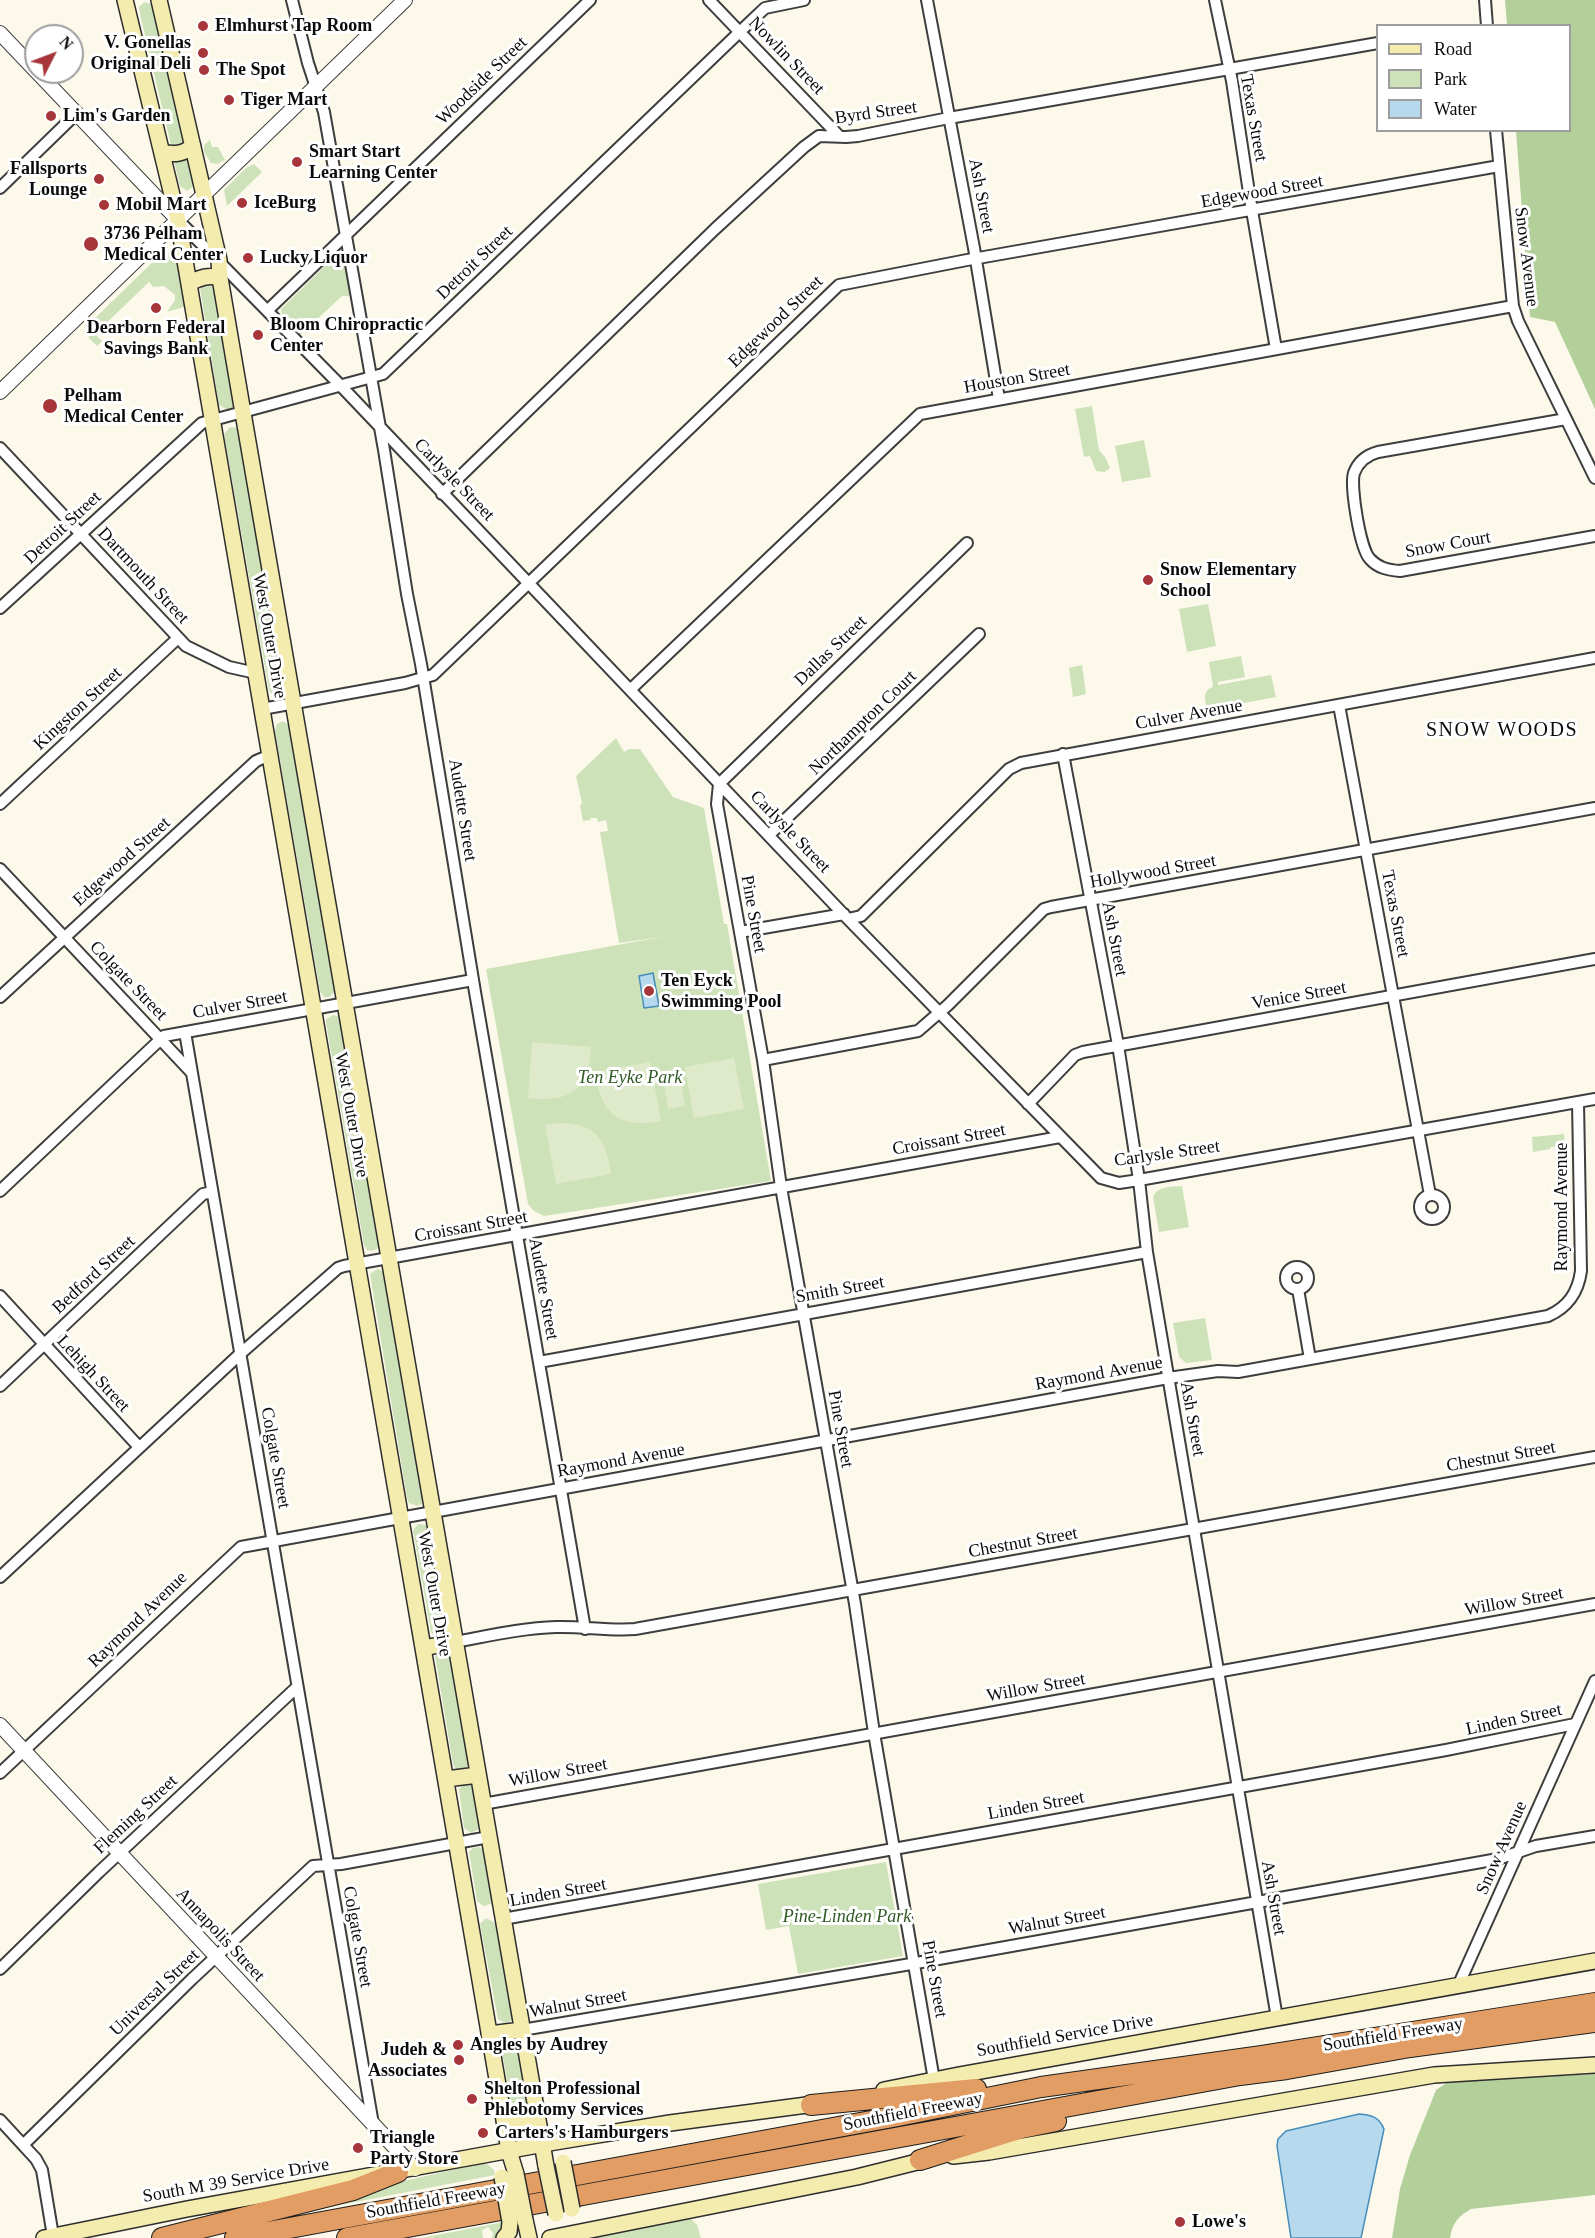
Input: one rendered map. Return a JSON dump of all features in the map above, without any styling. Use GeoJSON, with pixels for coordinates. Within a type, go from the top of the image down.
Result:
{"type":"FeatureCollection","features":[{"type":"Feature","properties":{"kind":"highway","name":"Southfield Freeway"},"geometry":{"type":"LineString","coordinates":[[235,2238],[898,2116],[1041,2087],[1262,2056],[1595,2003]]}},
{"type":"Feature","properties":{"kind":"highway","name":"Southfield Freeway"},"geometry":{"type":"LineString","coordinates":[[347,2238],[1239,2075],[1595,2022]]}},
{"type":"Feature","properties":{"kind":"highway"},"geometry":{"type":"LineString","coordinates":[[920,2160],[1022,2128],[1153,2101],[1239,2075]]}},
{"type":"Feature","properties":{"kind":"highway"},"geometry":{"type":"LineString","coordinates":[[811,2105],[986,2088],[1041,2087]]}},
{"type":"Feature","properties":{"kind":"highway"},"geometry":{"type":"LineString","coordinates":[[162,2238],[353,2190],[406,2170]]}},
{"type":"Feature","properties":{"kind":"main road","name":"West Outer Drive"},"geometry":{"type":"LineString","coordinates":[[159,0],[219,260],[220,278],[388,1258],[542,2145],[556,2214],[557,2237]]}},
{"type":"Feature","properties":{"kind":"main road","name":"West Outer Drive"},"geometry":{"type":"LineString","coordinates":[[129,1],[178,220],[457,1843],[509,2151],[509,2175],[518,2221],[529,2238]]}},
{"type":"Feature","properties":{"kind":"main road"},"geometry":{"type":"LineString","coordinates":[[162,152],[172,155],[185,153],[193,146]]}},
{"type":"Feature","properties":{"kind":"main road"},"geometry":{"type":"LineString","coordinates":[[189,282],[213,275],[220,278]]}},
{"type":"Feature","properties":{"kind":"main road"},"geometry":{"type":"LineString","coordinates":[[423,1648],[455,1642]]}},
{"type":"Feature","properties":{"kind":"main road"},"geometry":{"type":"LineString","coordinates":[[446,1779],[478,1775]]}},
{"type":"Feature","properties":{"kind":"main road","name":"Southfield Service Drive"},"geometry":{"type":"LineString","coordinates":[[542,2145],[670,2123],[811,2105],[934,2080],[1595,1961]]}},
{"type":"Feature","properties":{"kind":"main road"},"geometry":{"type":"LineString","coordinates":[[489,2034],[522,2030]]}},
{"type":"Feature","properties":{"kind":"main road"},"geometry":{"type":"LineString","coordinates":[[557,2237],[857,2176],[920,2160],[989,2152],[1434,2075],[1595,2065]]}},
{"type":"Feature","properties":{"kind":"main road"},"geometry":{"type":"LineString","coordinates":[[502,2114],[513,2122],[522,2124],[529,2122],[537,2113]]}},
{"type":"Feature","properties":{"kind":"main road"},"geometry":{"type":"LineString","coordinates":[[567,2141],[562,2154],[572,2209],[576,2218],[596,2228]]}},
{"type":"Feature","properties":{"kind":"main road","name":"South M 39 Service Drive"},"geometry":{"type":"LineString","coordinates":[[49,2237],[187,2209],[542,2145]]}},
{"type":"Feature","properties":{"kind":"main road"},"geometry":{"type":"LineString","coordinates":[[480,2157],[491,2161],[509,2175]]}},
{"type":"Feature","properties":{"kind":"main road"},"geometry":{"type":"LineString","coordinates":[[504,2238],[518,2221]]}},
{"type":"Feature","properties":{"kind":"street","name":"Audette Street"},"geometry":{"type":"LineString","coordinates":[[292,0],[308,63],[324,112],[424,678],[473,980],[585,1629]]}},
{"type":"Feature","properties":{"kind":"street"},"geometry":{"type":"LineString","coordinates":[[0,392],[405,0]]}},
{"type":"Feature","properties":{"kind":"street","name":"Woodside Street"},"geometry":{"type":"LineString","coordinates":[[268,310],[590,0]]}},
{"type":"Feature","properties":{"kind":"street","name":"Nowlin Street"},"geometry":{"type":"LineString","coordinates":[[709,0],[839,136]]}},
{"type":"Feature","properties":{"kind":"street","name":"Detroit Street"},"geometry":{"type":"LineString","coordinates":[[0,608],[202,423],[383,374],[739,31],[765,8],[804,0]]}},
{"type":"Feature","properties":{"kind":"street","name":"Ash Street"},"geometry":{"type":"LineString","coordinates":[[927,0],[976,259],[999,399]]}},
{"type":"Feature","properties":{"kind":"street","name":"Texas Street"},"geometry":{"type":"LineString","coordinates":[[1215,0],[1276,349]]}},
{"type":"Feature","properties":{"kind":"street"},"geometry":{"type":"LineString","coordinates":[[1484,24],[1485,0]]}},
{"type":"Feature","properties":{"kind":"street","name":"Carlysle Street"},"geometry":{"type":"LineString","coordinates":[[0,33],[24,58]]}},
{"type":"Feature","properties":{"kind":"street","name":"Byrd Street"},"geometry":{"type":"LineString","coordinates":[[442,494],[715,229],[819,136],[858,136],[1376,43]]}},
{"type":"Feature","properties":{"kind":"street","name":"Carlysle Street"},"geometry":{"type":"LineString","coordinates":[[49,84],[631,689],[846,917],[1101,1178],[1119,1183],[1139,1180],[1595,1099]]}},
{"type":"Feature","properties":{"kind":"street"},"geometry":{"type":"LineString","coordinates":[[0,188],[77,113]]}},
{"type":"Feature","properties":{"kind":"street","name":"Snow Avenue"},"geometry":{"type":"LineString","coordinates":[[1496,132],[1513,306],[1518,321],[1595,478]]}},
{"type":"Feature","properties":{"kind":"street","name":"Edgewood Street"},"geometry":{"type":"LineString","coordinates":[[262,709],[434,675],[839,285],[1499,166]]}},
{"type":"Feature","properties":{"kind":"street","name":"Houston Street"},"geometry":{"type":"LineString","coordinates":[[631,689],[917,415],[1513,306]]}},
{"type":"Feature","properties":{"kind":"street","name":"Snow Court"},"geometry":{"type":"LineString","coordinates":[[1566,419],[1378,452],[1367,456],[1357,467],[1352,481],[1364,549],[1378,566],[1400,571],[1595,536]]}},
{"type":"Feature","properties":{"kind":"street","name":"Dartmouth Street"},"geometry":{"type":"LineString","coordinates":[[0,448],[186,646],[229,667],[256,673]]}},
{"type":"Feature","properties":{"kind":"street","name":"Dallas Street"},"geometry":{"type":"LineString","coordinates":[[719,784],[967,543]]}},
{"type":"Feature","properties":{"kind":"street","name":"Northampton Court"},"geometry":{"type":"LineString","coordinates":[[768,835],[979,634]]}},
{"type":"Feature","properties":{"kind":"street","name":"Kingston Street"},"geometry":{"type":"LineString","coordinates":[[0,804],[178,638]]}},
{"type":"Feature","properties":{"kind":"street","name":"Culver Avenue"},"geometry":{"type":"LineString","coordinates":[[740,932],[861,916],[1009,769],[1021,763],[1595,658]]}},
{"type":"Feature","properties":{"kind":"street","name":"Texas Street"},"geometry":{"type":"LineString","coordinates":[[1340,705],[1430,1196]]}},
{"type":"Feature","properties":{"kind":"street","name":"Ash Street"},"geometry":{"type":"LineString","coordinates":[[1062,754],[1118,1045],[1139,1180],[1147,1252],[1277,2018]]}},
{"type":"Feature","properties":{"kind":"street","name":"Edgewood Street"},"geometry":{"type":"LineString","coordinates":[[0,998],[256,761],[270,756]]}},
{"type":"Feature","properties":{"kind":"street","name":"Pine Street"},"geometry":{"type":"LineString","coordinates":[[719,784],[717,804],[763,1060],[781,1187],[852,1590],[874,1733],[934,2080]]}},
{"type":"Feature","properties":{"kind":"street","name":"Hollywood Street"},"geometry":{"type":"LineString","coordinates":[[763,1060],[911,1033],[922,1028],[1044,909],[1595,808]]}},
{"type":"Feature","properties":{"kind":"street","name":"Colgate Street"},"geometry":{"type":"LineString","coordinates":[[0,869],[192,1073],[373,2124]]}},
{"type":"Feature","properties":{"kind":"street","name":"Venice Street"},"geometry":{"type":"LineString","coordinates":[[1028,1104],[1075,1055],[1118,1045],[1595,959]]}},
{"type":"Feature","properties":{"kind":"street","name":"Culver Street"},"geometry":{"type":"LineString","coordinates":[[0,1191],[164,1036],[473,980]]}},
{"type":"Feature","properties":{"kind":"street"},"geometry":{"type":"LineString","coordinates":[[185,1032],[192,1073]]}},
{"type":"Feature","properties":{"kind":"street","name":"Raymond Avenue"},"geometry":{"type":"LineString","coordinates":[[0,1773],[238,1548],[1168,1378],[1218,1371],[1238,1372],[1541,1318],[1555,1313],[1567,1305],[1576,1291],[1581,1271],[1578,1102]]}},
{"type":"Feature","properties":{"kind":"street","name":"Croissant Street"},"geometry":{"type":"LineString","coordinates":[[0,1577],[240,1354],[338,1268],[356,1262],[1060,1137]]}},
{"type":"Feature","properties":{"kind":"street","name":"Bedford Street"},"geometry":{"type":"LineString","coordinates":[[0,1386],[203,1194],[212,1192]]}},
{"type":"Feature","properties":{"kind":"street","name":"Smith Street"},"geometry":{"type":"LineString","coordinates":[[539,1362],[1147,1252]]}},
{"type":"Feature","properties":{"kind":"street"},"geometry":{"type":"LineString","coordinates":[[1298,1289],[1310,1359]]}},
{"type":"Feature","properties":{"kind":"street","name":"Lehigh Street"},"geometry":{"type":"LineString","coordinates":[[0,1296],[139,1447]]}},
{"type":"Feature","properties":{"kind":"street","name":"Chestnut Street"},"geometry":{"type":"LineString","coordinates":[[455,1642],[532,1628],[612,1631],[635,1629],[1595,1457]]}},
{"type":"Feature","properties":{"kind":"street","name":"Willow Street"},"geometry":{"type":"LineString","coordinates":[[483,1803],[1595,1604]]}},
{"type":"Feature","properties":{"kind":"street"},"geometry":{"type":"LineString","coordinates":[[1583,1708],[1595,1681]]}},
{"type":"Feature","properties":{"kind":"street","name":"Fleming Street"},"geometry":{"type":"LineString","coordinates":[[0,1969],[297,1687]]}},
{"type":"Feature","properties":{"kind":"street","name":"Snow Avenue"},"geometry":{"type":"LineString","coordinates":[[1458,1986],[1583,1708]]}},
{"type":"Feature","properties":{"kind":"street","name":"Linden Street"},"geometry":{"type":"LineString","coordinates":[[1583,1708],[1595,1710]]}},
{"type":"Feature","properties":{"kind":"street","name":"Linden Street"},"geometry":{"type":"LineString","coordinates":[[503,1919],[1446,1750],[1575,1724]]}},
{"type":"Feature","properties":{"kind":"street","name":"Annapolis Street"},"geometry":{"type":"LineString","coordinates":[[0,1725],[373,2124],[406,2170]]}},
{"type":"Feature","properties":{"kind":"street","name":"Walnut Street"},"geometry":{"type":"LineString","coordinates":[[522,2030],[1498,1859],[1536,1846],[1595,1836]]}},
{"type":"Feature","properties":{"kind":"street","name":"Universal Street"},"geometry":{"type":"LineString","coordinates":[[23,2145],[313,1866],[341,1864],[489,1837]]}},
{"type":"Feature","properties":{"kind":"street"},"geometry":{"type":"LineString","coordinates":[[0,2120],[36,2159],[42,2170],[49,2237]]}},
{"type":"Feature","properties":{"kind":"green space"},"geometry":{"type":"Polygon","coordinates":[[[1505,0],[1595,0],[1595,409],[1555,322],[1530,317],[1516,132],[1571,132],[1571,24],[1507,24],[1505,0]]]}},
{"type":"Feature","properties":{"kind":"green space"},"geometry":{"type":"Polygon","coordinates":[[[144,2],[154,5],[186,142],[174,149],[171,145],[140,14],[139,7],[144,2]]]}},
{"type":"Feature","properties":{"kind":"green space"},"geometry":{"type":"Polygon","coordinates":[[[210,140],[212,147],[218,147],[225,160],[217,164],[211,163],[204,152],[204,145],[210,140]]]}},
{"type":"Feature","properties":{"kind":"green space"},"geometry":{"type":"Polygon","coordinates":[[[189,156],[194,186],[187,191],[180,186],[174,161],[189,156]]]}},
{"type":"Feature","properties":{"kind":"green space"},"geometry":{"type":"Polygon","coordinates":[[[254,164],[262,172],[227,206],[224,190],[246,168],[254,164]]]}},
{"type":"Feature","properties":{"kind":"green space"},"geometry":{"type":"Polygon","coordinates":[[[169,252],[177,258],[187,306],[167,312],[175,300],[175,295],[164,286],[153,287],[149,282],[95,334],[102,341],[97,346],[89,338],[87,326],[161,254],[169,252]]]}},
{"type":"Feature","properties":{"kind":"green space"},"geometry":{"type":"Polygon","coordinates":[[[335,256],[340,256],[345,260],[350,296],[342,296],[300,335],[282,316],[281,309],[335,256]]]}},
{"type":"Feature","properties":{"kind":"green space"},"geometry":{"type":"Polygon","coordinates":[[[212,282],[215,286],[235,402],[228,410],[219,405],[200,288],[201,284],[212,282]]]}},
{"type":"Feature","properties":{"kind":"green space"},"geometry":{"type":"Polygon","coordinates":[[[1092,406],[1099,450],[1110,468],[1105,472],[1096,471],[1090,456],[1084,457],[1075,409],[1092,406]]]}},
{"type":"Feature","properties":{"kind":"green space"},"geometry":{"type":"Polygon","coordinates":[[[230,427],[238,428],[240,432],[284,687],[277,695],[272,695],[269,690],[224,434],[230,427]]]}},
{"type":"Feature","properties":{"kind":"green space"},"geometry":{"type":"Polygon","coordinates":[[[1144,440],[1151,477],[1122,482],[1115,446],[1144,440]]]}},
{"type":"Feature","properties":{"kind":"green space"},"geometry":{"type":"Polygon","coordinates":[[[1208,604],[1216,646],[1187,652],[1179,609],[1208,604]]]}},
{"type":"Feature","properties":{"kind":"green space"},"geometry":{"type":"Polygon","coordinates":[[[1241,656],[1245,677],[1218,682],[1218,685],[1271,675],[1276,697],[1207,710],[1206,693],[1213,687],[1209,662],[1241,656]]]}},
{"type":"Feature","properties":{"kind":"green space"},"geometry":{"type":"Polygon","coordinates":[[[1082,665],[1086,694],[1073,697],[1069,668],[1082,665]]]}},
{"type":"Feature","properties":{"kind":"green space"},"geometry":{"type":"Polygon","coordinates":[[[283,721],[290,726],[335,987],[335,992],[329,997],[324,997],[320,991],[275,731],[277,724],[283,721]]]}},
{"type":"Feature","properties":{"kind":"green space","name":"Ten Eyke Park"},"geometry":{"type":"Polygon","coordinates":[[[616,738],[624,752],[629,749],[640,749],[673,797],[704,808],[724,924],[727,924],[771,1181],[544,1216],[534,1211],[528,1204],[486,969],[661,937],[619,943],[600,832],[608,831],[606,820],[598,822],[597,818],[590,818],[591,820],[583,821],[576,776],[616,738]]]}},
{"type":"Feature","properties":{"kind":"green space"},"geometry":{"type":"Polygon","coordinates":[[[333,1015],[341,1019],[380,1244],[379,1248],[371,1251],[367,1250],[364,1245],[326,1023],[326,1019],[333,1015]]]}},
{"type":"Feature","properties":{"kind":"green space"},"geometry":{"type":"Polygon","coordinates":[[[532,1042],[591,1047],[586,1074],[581,1083],[566,1095],[543,1099],[528,1098],[532,1042]]]}},
{"type":"Feature","properties":{"kind":"green space"},"geometry":{"type":"Polygon","coordinates":[[[734,1058],[744,1109],[694,1118],[685,1067],[734,1058]]]}},
{"type":"Feature","properties":{"kind":"green space"},"geometry":{"type":"Polygon","coordinates":[[[650,1062],[661,1121],[633,1123],[614,1115],[602,1098],[595,1072],[650,1062]]]}},
{"type":"Feature","properties":{"kind":"green space"},"geometry":{"type":"Polygon","coordinates":[[[679,1068],[685,1106],[668,1109],[662,1071],[679,1068]]]}},
{"type":"Feature","properties":{"kind":"green space"},"geometry":{"type":"Polygon","coordinates":[[[559,1123],[582,1126],[591,1130],[606,1151],[611,1174],[556,1184],[545,1125],[559,1123]]]}},
{"type":"Feature","properties":{"kind":"green space"},"geometry":{"type":"Polygon","coordinates":[[[1564,1134],[1565,1147],[1551,1147],[1533,1152],[1532,1137],[1564,1134]]]}},
{"type":"Feature","properties":{"kind":"green space"},"geometry":{"type":"Polygon","coordinates":[[[1182,1186],[1189,1227],[1159,1232],[1153,1197],[1155,1193],[1161,1189],[1182,1186]]]}},
{"type":"Feature","properties":{"kind":"green space"},"geometry":{"type":"Polygon","coordinates":[[[377,1269],[385,1275],[423,1497],[422,1504],[417,1506],[409,1503],[407,1498],[370,1274],[377,1269]]]}},
{"type":"Feature","properties":{"kind":"green space"},"geometry":{"type":"Polygon","coordinates":[[[1205,1318],[1212,1360],[1186,1363],[1179,1357],[1173,1323],[1205,1318]]]}},
{"type":"Feature","properties":{"kind":"green space"},"geometry":{"type":"Polygon","coordinates":[[[418,1524],[426,1525],[428,1528],[446,1630],[441,1637],[436,1637],[431,1632],[413,1530],[418,1524]]]}},
{"type":"Feature","properties":{"kind":"green space"},"geometry":{"type":"Polygon","coordinates":[[[440,1651],[449,1654],[451,1658],[469,1762],[466,1769],[462,1770],[457,1769],[453,1764],[435,1656],[440,1651]]]}},
{"type":"Feature","properties":{"kind":"green space"},"geometry":{"type":"Polygon","coordinates":[[[465,1783],[473,1787],[479,1826],[479,1829],[471,1833],[464,1828],[459,1789],[465,1783]]]}},
{"type":"Feature","properties":{"kind":"green space"},"geometry":{"type":"Polygon","coordinates":[[[479,1847],[484,1850],[492,1899],[491,1904],[483,1906],[477,1901],[469,1852],[479,1847]]]}},
{"type":"Feature","properties":{"kind":"green space","name":"Pine-Linden Park"},"geometry":{"type":"Polygon","coordinates":[[[886,1862],[903,1956],[798,1974],[789,1926],[766,1930],[758,1884],[886,1862]]]}},
{"type":"Feature","properties":{"kind":"green space"},"geometry":{"type":"Polygon","coordinates":[[[486,1918],[497,1924],[513,2017],[511,2021],[504,2023],[498,2019],[480,1924],[486,1918]]]}},
{"type":"Feature","properties":{"kind":"green space"},"geometry":{"type":"Polygon","coordinates":[[[508,2037],[518,2041],[530,2111],[528,2117],[513,2114],[501,2046],[508,2037]]]}},
{"type":"Feature","properties":{"kind":"green space"},"geometry":{"type":"Polygon","coordinates":[[[1595,2074],[1595,2195],[1471,2209],[1456,2221],[1450,2238],[1392,2238],[1400,2189],[1410,2155],[1436,2090],[1448,2082],[1595,2074]]]}},
{"type":"Feature","properties":{"kind":"green space"},"geometry":{"type":"Polygon","coordinates":[[[478,2164],[487,2164],[494,2170],[495,2175],[278,2217],[361,2191],[478,2164]]]}},
{"type":"Feature","properties":{"kind":"green space"},"geometry":{"type":"Polygon","coordinates":[[[689,2217],[697,2225],[701,2238],[585,2238],[689,2217]]]}},
{"type":"Feature","properties":{"kind":"green space"},"geometry":{"type":"Polygon","coordinates":[[[504,2222],[505,2225],[498,2238],[492,2238],[493,2233],[488,2227],[482,2230],[483,2238],[421,2238],[504,2222]]]}},
{"type":"Feature","properties":{"kind":"water","name":"Ten Eyck Swimming Pool"},"geometry":{"type":"Polygon","coordinates":[[[653,973],[659,1006],[644,1008],[639,976],[653,973]]]}},
{"type":"Feature","properties":{"kind":"water"},"geometry":{"type":"Polygon","coordinates":[[[1359,2114],[1374,2117],[1384,2129],[1361,2238],[1291,2238],[1277,2146],[1278,2139],[1286,2131],[1359,2114]]]}},
{"type":"Feature","properties":{"kind":"place","name":"Elmhurst Tap Room"},"geometry":{"type":"Point","coordinates":[203,26]}},
{"type":"Feature","properties":{"kind":"place","name":"V. Gonellas Original Deli"},"geometry":{"type":"Point","coordinates":[203,53]}},
{"type":"Feature","properties":{"kind":"place","name":"The Spot"},"geometry":{"type":"Point","coordinates":[204,70]}},
{"type":"Feature","properties":{"kind":"place","name":"Tiger Mart"},"geometry":{"type":"Point","coordinates":[229,100]}},
{"type":"Feature","properties":{"kind":"place","name":"Lim's Garden"},"geometry":{"type":"Point","coordinates":[51,116]}},
{"type":"Feature","properties":{"kind":"place","name":"Smart Start Learning Center"},"geometry":{"type":"Point","coordinates":[297,162]}},
{"type":"Feature","properties":{"kind":"place","name":"Fallsports Lounge"},"geometry":{"type":"Point","coordinates":[99,179]}},
{"type":"Feature","properties":{"kind":"place","name":"IceBurg"},"geometry":{"type":"Point","coordinates":[242,203]}},
{"type":"Feature","properties":{"kind":"place","name":"Mobil Mart"},"geometry":{"type":"Point","coordinates":[104,205]}},
{"type":"Feature","properties":{"kind":"place","name":"3736 Pelham Medical Center"},"geometry":{"type":"Point","coordinates":[91,244]}},
{"type":"Feature","properties":{"kind":"place","name":"Lucky Liquor"},"geometry":{"type":"Point","coordinates":[248,258]}},
{"type":"Feature","properties":{"kind":"place","name":"Dearborn Federal Savings Bank"},"geometry":{"type":"Point","coordinates":[156,308]}},
{"type":"Feature","properties":{"kind":"place","name":"Bloom Chiropractic Center"},"geometry":{"type":"Point","coordinates":[258,335]}},
{"type":"Feature","properties":{"kind":"place","name":"Pelham Medical Center"},"geometry":{"type":"Point","coordinates":[50,406]}},
{"type":"Feature","properties":{"kind":"place","name":"Snow Elementary School"},"geometry":{"type":"Point","coordinates":[1148,580]}},
{"type":"Feature","properties":{"kind":"place","name":"Ten Eyck Swimming Pool"},"geometry":{"type":"Point","coordinates":[649,991]}},
{"type":"Feature","properties":{"kind":"place","name":"Angles by Audrey"},"geometry":{"type":"Point","coordinates":[458,2045]}},
{"type":"Feature","properties":{"kind":"place","name":"Judeh & Associates"},"geometry":{"type":"Point","coordinates":[459,2060]}},
{"type":"Feature","properties":{"kind":"place","name":"Shelton Professional Phlebotomy Services"},"geometry":{"type":"Point","coordinates":[472,2099]}},
{"type":"Feature","properties":{"kind":"place","name":"Carters's Hamburgers"},"geometry":{"type":"Point","coordinates":[483,2133]}},
{"type":"Feature","properties":{"kind":"place","name":"Triangle Party Store"},"geometry":{"type":"Point","coordinates":[358,2148]}},
{"type":"Feature","properties":{"kind":"place","name":"Lowe's"},"geometry":{"type":"Point","coordinates":[1180,2222]}},
{"type":"Feature","properties":{"kind":"district","name":"SNOW WOODS"},"geometry":{"type":"Point","coordinates":[1502,731]}}]}
